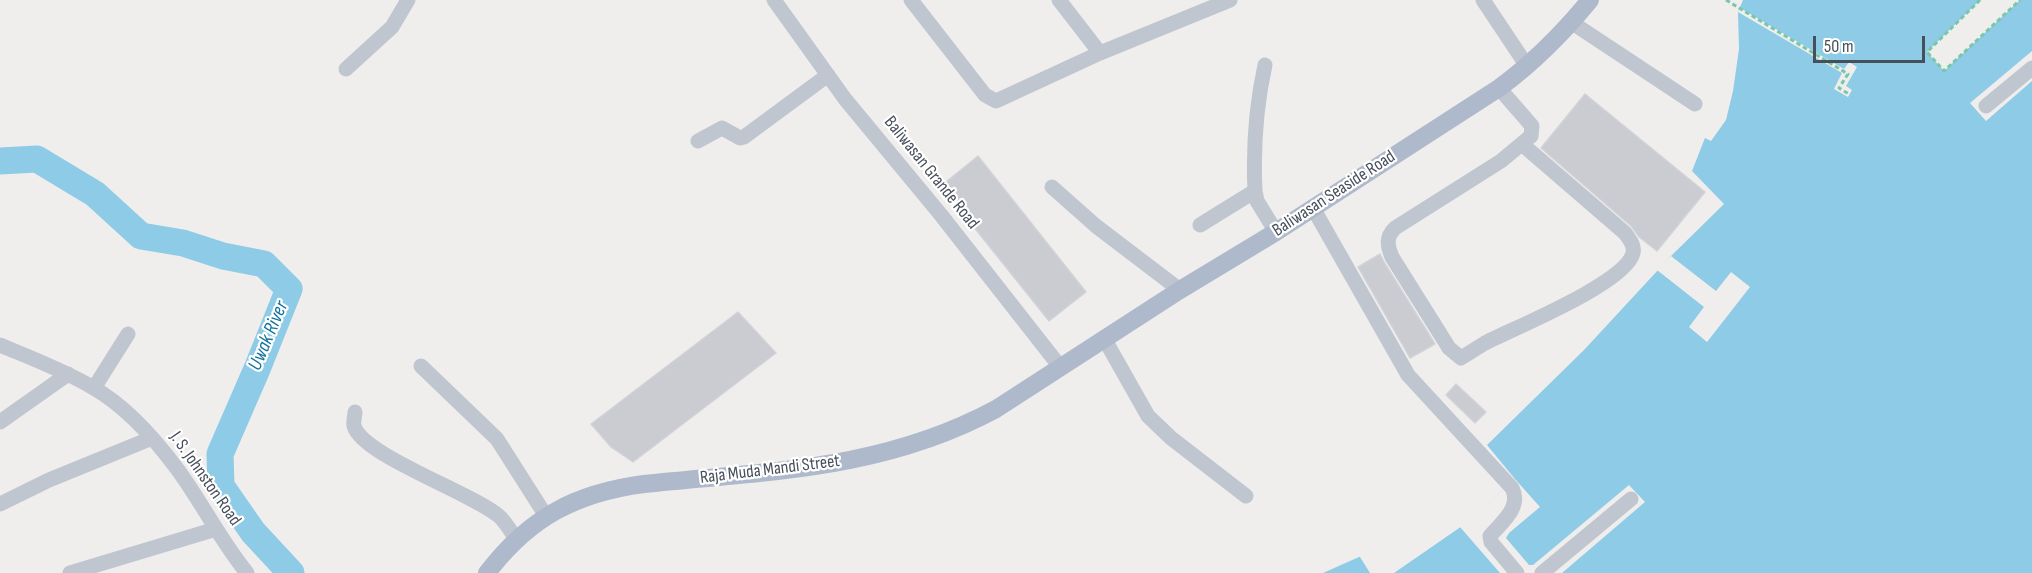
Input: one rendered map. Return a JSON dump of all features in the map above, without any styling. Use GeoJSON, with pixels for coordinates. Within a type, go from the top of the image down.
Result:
{"type":"FeatureCollection","features":[{"type":"Feature","properties":{"kind":"main road","name":"Baliwasan Seaside Road"},"geometry":{"type":"LineString","coordinates":[[1061,368],[1499,88],[1527,66],[1590,0]]}},
{"type":"Feature","properties":{"kind":"main road","name":"Raja Muda Mandi Street"},"geometry":{"type":"LineString","coordinates":[[487,573],[517,540],[546,516],[591,494],[617,488],[830,465],[893,451],[927,441],[966,425],[1061,368]]}},
{"type":"Feature","properties":{"kind":"street"},"geometry":{"type":"LineString","coordinates":[[346,69],[392,27],[408,0]]}},
{"type":"Feature","properties":{"kind":"street","name":"Baliwasan Grande Road"},"geometry":{"type":"LineString","coordinates":[[774,0],[828,75],[1061,368]]}},
{"type":"Feature","properties":{"kind":"street"},"geometry":{"type":"LineString","coordinates":[[911,0],[985,95],[996,101],[1207,4],[1230,0]]}},
{"type":"Feature","properties":{"kind":"street"},"geometry":{"type":"LineString","coordinates":[[1059,0],[1100,53]]}},
{"type":"Feature","properties":{"kind":"street"},"geometry":{"type":"LineString","coordinates":[[1483,0],[1527,66]]}},
{"type":"Feature","properties":{"kind":"street"},"geometry":{"type":"LineString","coordinates":[[1571,22],[1695,104]]}},
{"type":"Feature","properties":{"kind":"street"},"geometry":{"type":"LineString","coordinates":[[1265,65],[1255,129],[1255,191],[1257,201],[1276,232]]}},
{"type":"Feature","properties":{"kind":"street"},"geometry":{"type":"LineString","coordinates":[[1986,106],[2032,68]]}},
{"type":"Feature","properties":{"kind":"street"},"geometry":{"type":"LineString","coordinates":[[698,141],[722,128],[740,138],[744,136],[828,75]]}},
{"type":"Feature","properties":{"kind":"street"},"geometry":{"type":"LineString","coordinates":[[1499,88],[1532,126],[1531,136],[1501,161],[1395,228],[1388,240],[1392,257],[1449,348],[1461,358],[1484,344],[1570,303],[1626,267],[1633,255],[1632,244],[1625,233],[1523,145]]}},
{"type":"Feature","properties":{"kind":"street"},"geometry":{"type":"LineString","coordinates":[[1052,187],[1096,226],[1180,290]]}},
{"type":"Feature","properties":{"kind":"street"},"geometry":{"type":"LineString","coordinates":[[1200,225],[1255,191]]}},
{"type":"Feature","properties":{"kind":"street"},"geometry":{"type":"LineString","coordinates":[[1313,208],[1408,375],[1516,495],[1514,508],[1490,536],[1491,542],[1517,573]]}},
{"type":"Feature","properties":{"kind":"street"},"geometry":{"type":"LineString","coordinates":[[94,388],[128,334]]}},
{"type":"Feature","properties":{"kind":"street"},"geometry":{"type":"LineString","coordinates":[[1105,339],[1148,417],[1171,438],[1246,496]]}},
{"type":"Feature","properties":{"kind":"street","name":"J. S. Johnston Road"},"geometry":{"type":"LineString","coordinates":[[0,345],[68,374],[94,388],[135,420],[179,471],[247,573]]}},
{"type":"Feature","properties":{"kind":"street"},"geometry":{"type":"LineString","coordinates":[[421,366],[497,439],[546,516]]}},
{"type":"Feature","properties":{"kind":"street"},"geometry":{"type":"LineString","coordinates":[[0,422],[68,374]]}},
{"type":"Feature","properties":{"kind":"street"},"geometry":{"type":"LineString","coordinates":[[355,412],[354,426],[362,437],[409,468],[441,483],[500,517],[517,540]]}},
{"type":"Feature","properties":{"kind":"street"},"geometry":{"type":"LineString","coordinates":[[0,504],[49,480],[152,438]]}},
{"type":"Feature","properties":{"kind":"street"},"geometry":{"type":"LineString","coordinates":[[1542,573],[1631,499]]}},
{"type":"Feature","properties":{"kind":"street"},"geometry":{"type":"LineString","coordinates":[[70,573],[216,529]]}},
{"type":"Feature","properties":{"kind":"path"},"geometry":{"type":"LineString","coordinates":[[1726,0],[1848,74],[1839,88],[1849,94]]}},
{"type":"Feature","properties":{"kind":"path"},"geometry":{"type":"LineString","coordinates":[[1980,0],[1927,52],[1944,71],[2020,0]]}},
{"type":"Feature","properties":{"kind":"water"},"geometry":{"type":"Polygon","coordinates":[[[1743,0],[2032,0],[2032,573],[1394,573],[1462,526],[1515,479],[1487,445],[1584,350],[1671,256],[1724,204],[1692,171],[1705,138],[1711,141],[1726,120],[1739,49],[1738,12],[1743,0]]]}},
{"type":"Feature","properties":{"kind":"water"},"geometry":{"type":"Polygon","coordinates":[[[1359,557],[1370,573],[1323,573],[1359,557]]]}},
{"type":"Feature","properties":{"kind":"pier"},"geometry":{"type":"Polygon","coordinates":[[[1980,0],[2020,0],[1944,71],[1927,52],[1980,0]]]}},
{"type":"Feature","properties":{"kind":"pier"},"geometry":{"type":"Polygon","coordinates":[[[1740,8],[1844,69],[1849,62],[1857,67],[1846,86],[1852,90],[1848,97],[1834,89],[1842,73],[1738,12],[1740,8]]]}},
{"type":"Feature","properties":{"kind":"pier"},"geometry":{"type":"Polygon","coordinates":[[[2032,51],[2032,81],[1986,121],[1970,103],[2032,51]]]}},
{"type":"Feature","properties":{"kind":"pier"},"geometry":{"type":"Polygon","coordinates":[[[1671,256],[1716,291],[1731,272],[1750,287],[1707,342],[1689,327],[1704,307],[1657,270],[1671,256]]]}},
{"type":"Feature","properties":{"kind":"pier"},"geometry":{"type":"Polygon","coordinates":[[[1515,479],[1540,507],[1506,538],[1529,565],[1533,565],[1629,485],[1645,502],[1562,573],[1500,573],[1460,527],[1515,479]]]}},
{"type":"Feature","properties":{"kind":"building"},"geometry":{"type":"Polygon","coordinates":[[[1585,94],[1705,192],[1657,251],[1541,148],[1585,94]]]}},
{"type":"Feature","properties":{"kind":"building"},"geometry":{"type":"Polygon","coordinates":[[[978,156],[1086,292],[1049,321],[941,186],[978,156]]]}},
{"type":"Feature","properties":{"kind":"building"},"geometry":{"type":"Polygon","coordinates":[[[1380,254],[1435,344],[1410,358],[1358,267],[1380,254]]]}},
{"type":"Feature","properties":{"kind":"building"},"geometry":{"type":"Polygon","coordinates":[[[738,312],[776,353],[633,462],[611,447],[591,424],[738,312]]]}},
{"type":"Feature","properties":{"kind":"building"},"geometry":{"type":"Polygon","coordinates":[[[1456,384],[1486,412],[1475,423],[1446,395],[1456,384]]]}},
{"type":"Feature","properties":{"kind":"waterway","name":"Uwak River"},"geometry":{"type":"LineString","coordinates":[[0,161],[37,159],[95,194],[141,236],[183,243],[223,256],[264,264],[289,289],[220,454],[221,486],[253,532],[291,573]]}}]}
